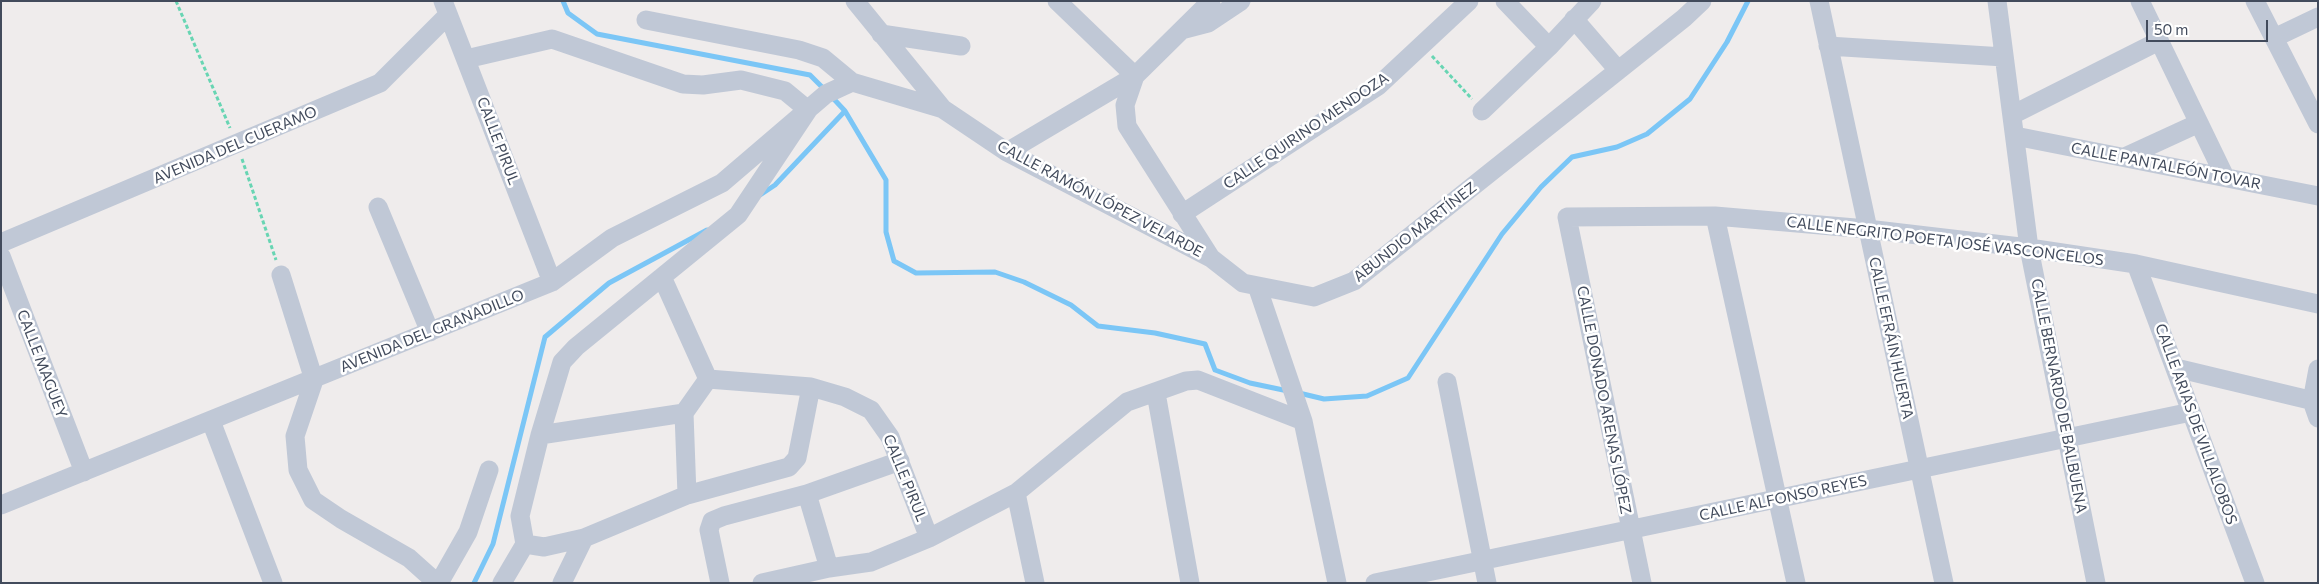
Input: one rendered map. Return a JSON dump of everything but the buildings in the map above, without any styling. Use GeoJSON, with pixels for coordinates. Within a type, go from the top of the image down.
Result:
{"type":"FeatureCollection","features":[{"type":"Feature","properties":{"kind":"street"},"geometry":{"type":"LineString","coordinates":[[855,1],[943,109]]}},
{"type":"Feature","properties":{"kind":"street"},"geometry":{"type":"LineString","coordinates":[[1007,152],[1135,76],[1057,1]]}},
{"type":"Feature","properties":{"kind":"street","name":"ABUNDIO MARTÍNEZ"},"geometry":{"type":"LineString","coordinates":[[1211,1],[1185,29],[1135,76],[1125,105],[1127,126],[1211,258],[1243,283],[1314,297],[1354,281],[1684,18],[1702,1]]}},
{"type":"Feature","properties":{"kind":"street"},"geometry":{"type":"LineString","coordinates":[[1185,29],[1208,22],[1241,1]]}},
{"type":"Feature","properties":{"kind":"street","name":"CALLE QUIRINO MENDOZA"},"geometry":{"type":"LineString","coordinates":[[1182,214],[1378,86],[1469,1]]}},
{"type":"Feature","properties":{"kind":"street"},"geometry":{"type":"LineString","coordinates":[[1505,1],[1549,47]]}},
{"type":"Feature","properties":{"kind":"street"},"geometry":{"type":"LineString","coordinates":[[1482,111],[1549,47],[1592,1]]}},
{"type":"Feature","properties":{"kind":"street","name":"CALLE EFRÁIN HUERTA"},"geometry":{"type":"LineString","coordinates":[[1819,1],[1944,583]]}},
{"type":"Feature","properties":{"kind":"street","name":"CALLE BERNARDO DE BALBUENA"},"geometry":{"type":"LineString","coordinates":[[1997,1],[2030,248],[2096,583]]}},
{"type":"Feature","properties":{"kind":"street"},"geometry":{"type":"LineString","coordinates":[[2140,1],[2226,178]]}},
{"type":"Feature","properties":{"kind":"street"},"geometry":{"type":"LineString","coordinates":[[2255,1],[2318,124]]}},
{"type":"Feature","properties":{"kind":"street","name":"CALLE PIRUL"},"geometry":{"type":"LineString","coordinates":[[446,8],[552,282]]}},
{"type":"Feature","properties":{"kind":"street","name":"AVENIDA DEL CUERAMO"},"geometry":{"type":"LineString","coordinates":[[1,242],[380,83],[446,8]]}},
{"type":"Feature","properties":{"kind":"street"},"geometry":{"type":"LineString","coordinates":[[2274,38],[2318,17]]}},
{"type":"Feature","properties":{"kind":"street"},"geometry":{"type":"LineString","coordinates":[[1574,19],[1618,70]]}},
{"type":"Feature","properties":{"kind":"street"},"geometry":{"type":"LineString","coordinates":[[646,20],[798,50],[824,58],[848,83]]}},
{"type":"Feature","properties":{"kind":"street"},"geometry":{"type":"LineString","coordinates":[[881,34],[960,46]]}},
{"type":"Feature","properties":{"kind":"street"},"geometry":{"type":"LineString","coordinates":[[466,60],[552,39],[683,84],[703,85],[741,80],[786,91],[808,110],[738,215],[576,347],[562,362],[540,435],[520,516],[525,544],[502,583]]}},
{"type":"Feature","properties":{"kind":"street"},"geometry":{"type":"LineString","coordinates":[[2012,115],[2159,41]]}},
{"type":"Feature","properties":{"kind":"street"},"geometry":{"type":"LineString","coordinates":[[1828,46],[2004,56]]}},
{"type":"Feature","properties":{"kind":"street","name":"AVENIDA DEL GRANADILLO"},"geometry":{"type":"LineString","coordinates":[[1,505],[314,380],[552,282],[612,238],[722,183],[826,94],[848,83]]}},
{"type":"Feature","properties":{"kind":"street","name":"CALLE RAMÓN LÓPEZ VELARDE"},"geometry":{"type":"LineString","coordinates":[[848,83],[943,109],[1007,152],[1211,258]]}},
{"type":"Feature","properties":{"kind":"street"},"geometry":{"type":"LineString","coordinates":[[2125,157],[2199,123]]}},
{"type":"Feature","properties":{"kind":"street","name":"CALLE PANTALEÓN TOVAR"},"geometry":{"type":"LineString","coordinates":[[2015,136],[2318,196]]}},
{"type":"Feature","properties":{"kind":"street"},"geometry":{"type":"LineString","coordinates":[[378,207],[430,332]]}},
{"type":"Feature","properties":{"kind":"street"},"geometry":{"type":"LineString","coordinates":[[1715,216],[1796,583]]}},
{"type":"Feature","properties":{"kind":"street","name":"CALLE NEGRITO POETA JOSÉ VASCONCELOS"},"geometry":{"type":"LineString","coordinates":[[1567,218],[1715,216],[1868,229],[2030,248],[2136,264],[2318,304]]}},
{"type":"Feature","properties":{"kind":"street","name":"CALLE DONADO ARENAS LÓPEZ"},"geometry":{"type":"LineString","coordinates":[[1567,218],[1642,583]]}},
{"type":"Feature","properties":{"kind":"street","name":"CALLE MAGUEY"},"geometry":{"type":"LineString","coordinates":[[1,256],[84,472]]}},
{"type":"Feature","properties":{"kind":"street","name":"CALLE ARIAS DE VILLALOBOS"},"geometry":{"type":"LineString","coordinates":[[2136,264],[2256,583]]}},
{"type":"Feature","properties":{"kind":"street"},"geometry":{"type":"LineString","coordinates":[[281,275],[314,380],[295,436],[298,470],[313,500],[341,519],[408,558],[438,583],[468,532],[489,470]]}},
{"type":"Feature","properties":{"kind":"street"},"geometry":{"type":"LineString","coordinates":[[662,277],[708,378],[684,413],[687,495]]}},
{"type":"Feature","properties":{"kind":"street"},"geometry":{"type":"LineString","coordinates":[[1257,286],[1302,417],[1337,583]]}},
{"type":"Feature","properties":{"kind":"street"},"geometry":{"type":"LineString","coordinates":[[2176,368],[2316,407],[2318,369]]}},
{"type":"Feature","properties":{"kind":"street","name":"CALLE PIRUL"},"geometry":{"type":"LineString","coordinates":[[708,378],[811,387],[845,397],[871,410],[890,437],[929,538]]}},
{"type":"Feature","properties":{"kind":"street"},"geometry":{"type":"LineString","coordinates":[[762,583],[829,568],[871,562],[929,538],[1016,493],[1127,402],[1186,381],[1198,380],[1302,417]]}},
{"type":"Feature","properties":{"kind":"street"},"geometry":{"type":"LineString","coordinates":[[1446,382],[1487,583]]}},
{"type":"Feature","properties":{"kind":"street"},"geometry":{"type":"LineString","coordinates":[[525,544],[544,547],[584,538],[687,495],[789,467],[797,458],[811,387]]}},
{"type":"Feature","properties":{"kind":"street"},"geometry":{"type":"LineString","coordinates":[[1156,393],[1190,583]]}},
{"type":"Feature","properties":{"kind":"street","name":"CALLE ALFONSO REYES"},"geometry":{"type":"LineString","coordinates":[[1375,583],[2191,412]]}},
{"type":"Feature","properties":{"kind":"street"},"geometry":{"type":"LineString","coordinates":[[540,435],[684,413]]}},
{"type":"Feature","properties":{"kind":"street"},"geometry":{"type":"LineString","coordinates":[[211,421],[273,583]]}},
{"type":"Feature","properties":{"kind":"street"},"geometry":{"type":"LineString","coordinates":[[720,583],[710,530],[712,521],[724,516],[807,494],[899,458]]}},
{"type":"Feature","properties":{"kind":"street"},"geometry":{"type":"LineString","coordinates":[[1016,493],[1035,583]]}},
{"type":"Feature","properties":{"kind":"street"},"geometry":{"type":"LineString","coordinates":[[807,494],[829,568]]}},
{"type":"Feature","properties":{"kind":"street"},"geometry":{"type":"LineString","coordinates":[[562,583],[584,538]]}},
{"type":"Feature","properties":{"kind":"path"},"geometry":{"type":"LineString","coordinates":[[1423,46],[1482,111]]}},
{"type":"Feature","properties":{"kind":"waterway"},"geometry":{"type":"LineString","coordinates":[[563,1],[568,13],[597,34],[810,75],[825,90]]}},
{"type":"Feature","properties":{"kind":"waterway"},"geometry":{"type":"LineString","coordinates":[[1299,393],[1324,399],[1367,396],[1408,378],[1502,234],[1541,187],[1572,157],[1617,147],[1647,134],[1690,99],[1727,42],[1748,1]]}},
{"type":"Feature","properties":{"kind":"waterway"},"geometry":{"type":"LineString","coordinates":[[831,96],[845,111],[886,180],[886,232],[894,261],[916,273],[995,272],[1024,282],[1071,305],[1098,326],[1155,333],[1205,344],[1215,370],[1250,383],[1288,391]]}},
{"type":"Feature","properties":{"kind":"waterway"},"geometry":{"type":"LineString","coordinates":[[760,195],[775,185],[845,111]]}},
{"type":"Feature","properties":{"kind":"waterway"},"geometry":{"type":"LineString","coordinates":[[474,583],[493,544],[545,337],[609,283],[707,230]]}}]}
